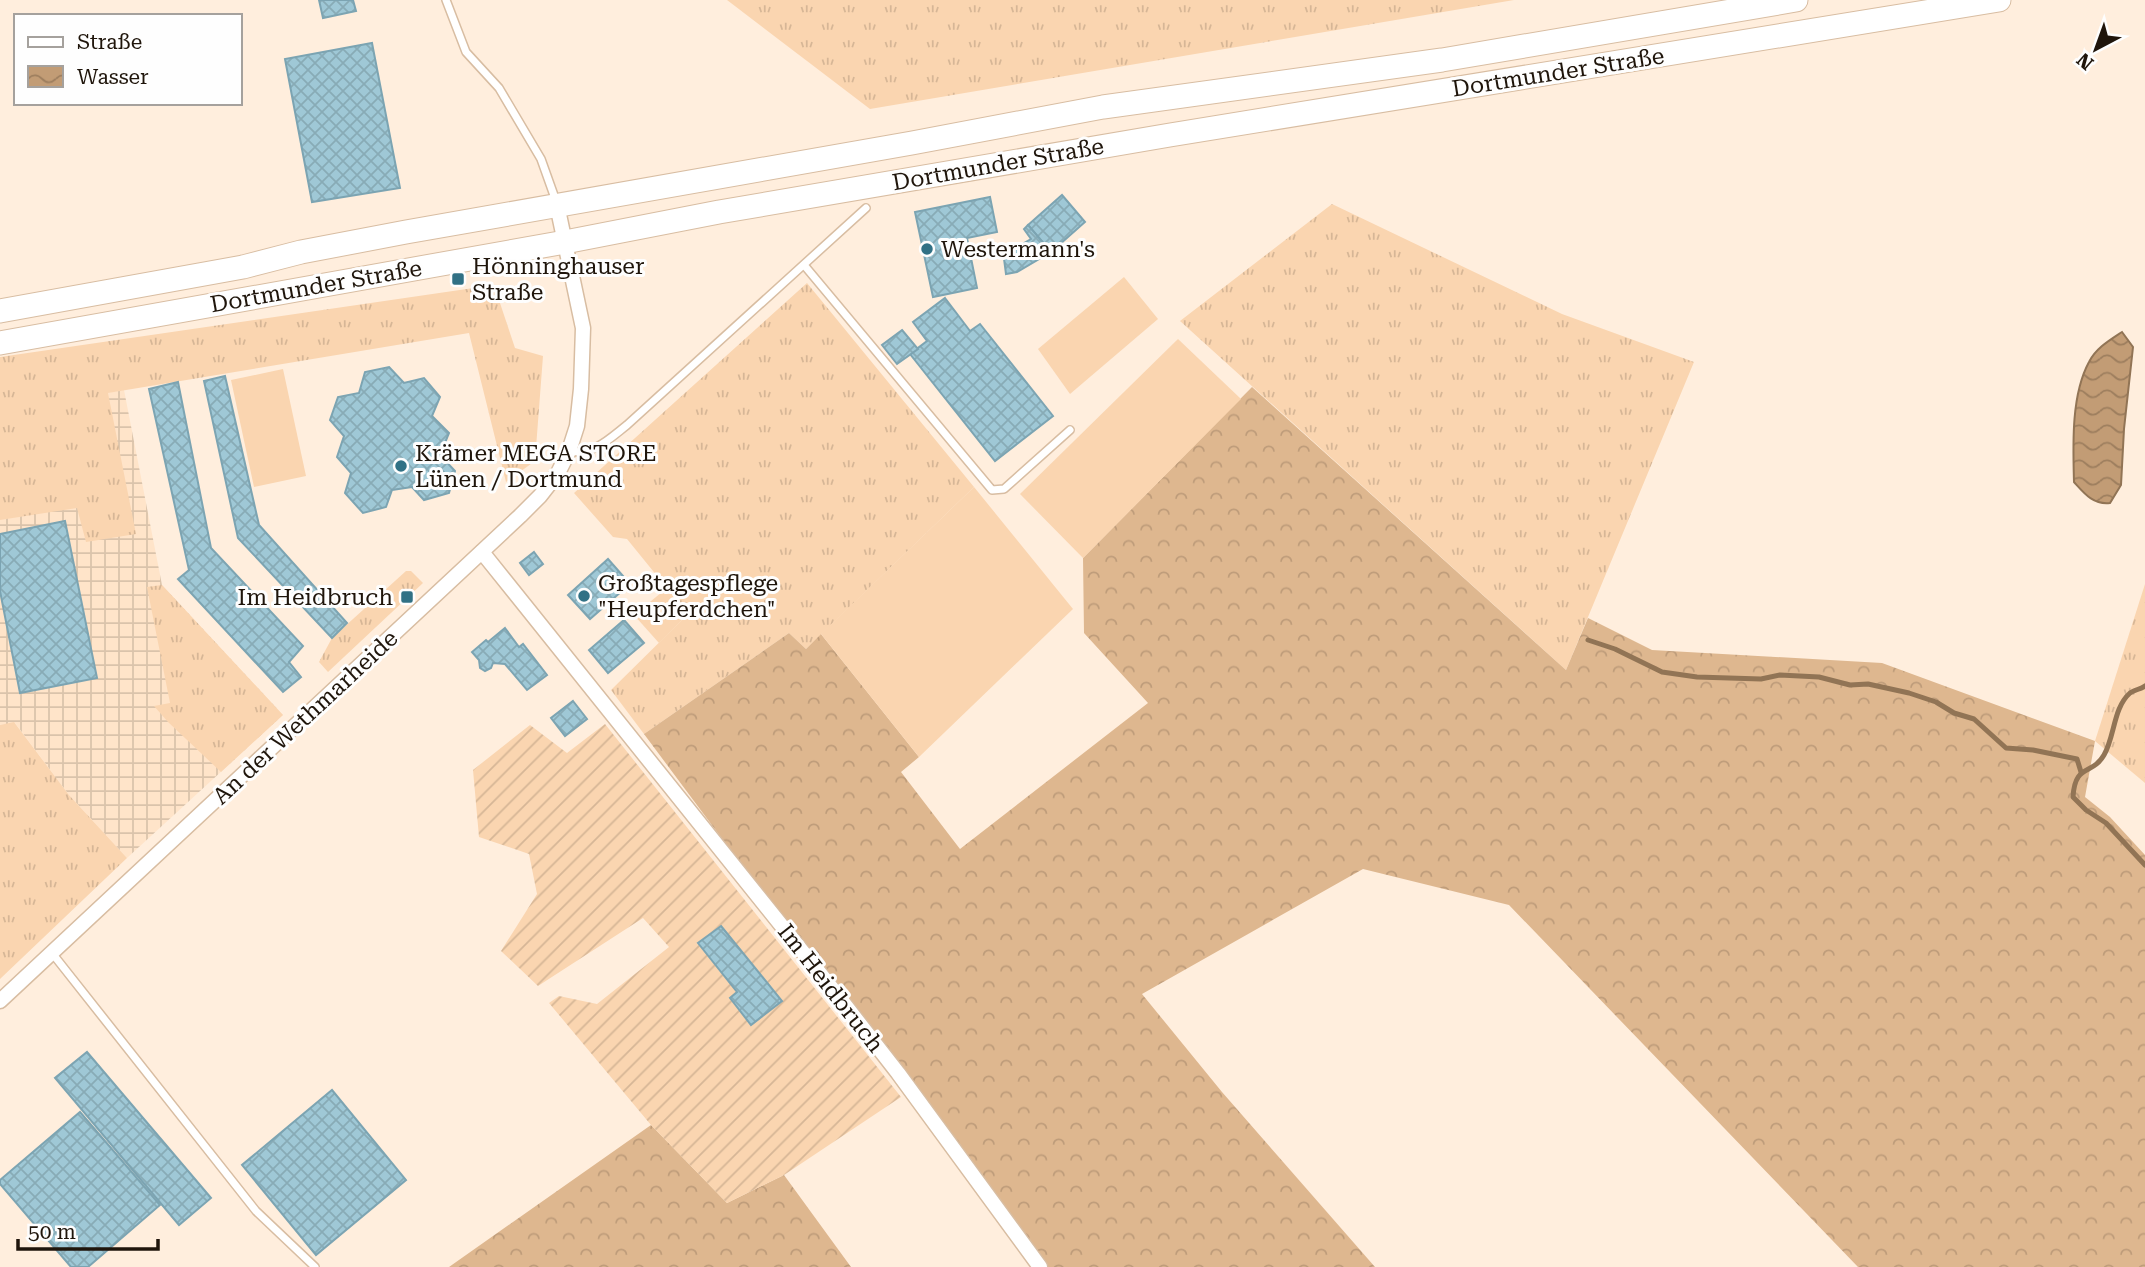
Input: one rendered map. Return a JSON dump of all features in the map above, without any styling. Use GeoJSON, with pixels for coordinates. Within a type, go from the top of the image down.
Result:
{"type":"FeatureCollection","features":[{"type":"Feature","properties":{"kind":"main road","name":"Dortmunder Straße"},"geometry":{"type":"LineString","coordinates":[[0,311],[204,274],[334,245],[1103,107],[1442,60],[1796,0]]}},
{"type":"Feature","properties":{"kind":"main road"},"geometry":{"type":"LineString","coordinates":[[1919,4],[1999,0]]}},
{"type":"Feature","properties":{"kind":"main road","name":"Dortmunder Straße"},"geometry":{"type":"LineString","coordinates":[[0,342],[565,242],[733,209],[1895,17],[1919,4]]}},
{"type":"Feature","properties":{"kind":"street","name":"An der Wethmarheide"},"geometry":{"type":"LineString","coordinates":[[0,1001],[482,552],[540,496],[558,473],[569,452],[577,426],[582,389],[583,328],[557,205]]}},
{"type":"Feature","properties":{"kind":"street","name":"Im Heidbruch"},"geometry":{"type":"LineString","coordinates":[[482,552],[898,1073],[1040,1267]]}},
{"type":"Feature","properties":{"kind":"lane"},"geometry":{"type":"LineString","coordinates":[[446,0],[466,52],[499,88],[541,159],[557,205]]}},
{"type":"Feature","properties":{"kind":"lane"},"geometry":{"type":"LineString","coordinates":[[569,452],[583,453],[600,445],[627,425],[866,208]]}},
{"type":"Feature","properties":{"kind":"lane"},"geometry":{"type":"LineString","coordinates":[[804,265],[992,490],[1004,489],[1070,430]]}},
{"type":"Feature","properties":{"kind":"lane"},"geometry":{"type":"LineString","coordinates":[[51,953],[256,1211],[315,1267]]}},
{"type":"Feature","properties":{"kind":"shaded area"},"geometry":{"type":"Polygon","coordinates":[[[124,390],[162,585],[283,715],[127,858],[69,795],[15,723],[0,725],[0,410],[124,390]]]}},
{"type":"Feature","properties":{"kind":"green space"},"geometry":{"type":"Polygon","coordinates":[[[727,0],[1514,0],[870,109],[727,0]]]}},
{"type":"Feature","properties":{"kind":"green space"},"geometry":{"type":"Polygon","coordinates":[[[1332,204],[1562,314],[1694,362],[1566,670],[1180,321],[1332,204]]]}},
{"type":"Feature","properties":{"kind":"green space"},"geometry":{"type":"Polygon","coordinates":[[[1124,277],[1158,319],[1070,394],[1038,349],[1124,277]]]}},
{"type":"Feature","properties":{"kind":"green space"},"geometry":{"type":"Polygon","coordinates":[[[807,283],[974,487],[806,649],[789,633],[644,734],[611,690],[688,614],[627,539],[613,537],[574,493],[807,283]]]}},
{"type":"Feature","properties":{"kind":"green space"},"geometry":{"type":"Polygon","coordinates":[[[494,285],[515,348],[543,356],[535,461],[506,482],[469,333],[108,393],[136,534],[86,542],[77,508],[0,520],[0,357],[494,285]]]}},
{"type":"Feature","properties":{"kind":"green space"},"geometry":{"type":"Polygon","coordinates":[[[1178,339],[1241,399],[1083,558],[1020,494],[1178,339]]]}},
{"type":"Feature","properties":{"kind":"green space"},"geometry":{"type":"Polygon","coordinates":[[[283,369],[306,476],[254,487],[231,380],[283,369]]]}},
{"type":"Feature","properties":{"kind":"green space"},"geometry":{"type":"Polygon","coordinates":[[[1252,387],[1566,670],[1588,618],[1652,650],[1882,663],[2095,741],[2085,797],[2110,817],[2145,855],[2145,1267],[1858,1267],[1509,905],[1363,869],[1142,994],[1222,1092],[1375,1267],[1041,1267],[644,734],[789,633],[806,649],[821,634],[919,757],[901,772],[960,849],[1148,703],[1084,633],[1083,558],[1252,387]]]}},
{"type":"Feature","properties":{"kind":"green space"},"geometry":{"type":"Polygon","coordinates":[[[974,487],[1073,609],[919,757],[821,634],[974,487]]]}},
{"type":"Feature","properties":{"kind":"green space"},"geometry":{"type":"Polygon","coordinates":[[[406,571],[411,571],[423,583],[328,672],[319,662],[332,638],[406,571]]]}},
{"type":"Feature","properties":{"kind":"green space"},"geometry":{"type":"Polygon","coordinates":[[[2145,584],[2145,783],[2095,741],[2145,584]]]}},
{"type":"Feature","properties":{"kind":"green space"},"geometry":{"type":"Polygon","coordinates":[[[162,585],[283,715],[221,772],[154,706],[170,703],[147,587],[162,585]]]}},
{"type":"Feature","properties":{"kind":"green space"},"geometry":{"type":"Polygon","coordinates":[[[667,588],[688,614],[659,643],[634,615],[667,588]]]}},
{"type":"Feature","properties":{"kind":"green space"},"geometry":{"type":"Polygon","coordinates":[[[14,722],[69,795],[127,858],[0,979],[0,725],[14,722]]]}},
{"type":"Feature","properties":{"kind":"green space"},"geometry":{"type":"Polygon","coordinates":[[[605,724],[901,1097],[784,1175],[727,1203],[651,1125],[549,1003],[559,996],[597,1004],[669,947],[643,918],[538,986],[501,951],[537,894],[529,854],[479,837],[473,770],[530,725],[567,753],[605,724]]]}},
{"type":"Feature","properties":{"kind":"green space"},"geometry":{"type":"Polygon","coordinates":[[[651,1125],[727,1203],[784,1175],[851,1267],[449,1267],[651,1125]]]}},
{"type":"Feature","properties":{"kind":"water"},"geometry":{"type":"Polygon","coordinates":[[[2122,332],[2133,347],[2121,485],[2110,503],[2104,503],[2089,497],[2074,482],[2074,420],[2079,389],[2089,362],[2099,348],[2122,332]]]}},
{"type":"Feature","properties":{"kind":"building"},"geometry":{"type":"Polygon","coordinates":[[[319,0],[353,0],[356,11],[323,18],[319,0]]]}},
{"type":"Feature","properties":{"kind":"building"},"geometry":{"type":"Polygon","coordinates":[[[372,43],[400,188],[312,202],[285,59],[372,43]]]}},
{"type":"Feature","properties":{"kind":"building"},"geometry":{"type":"Polygon","coordinates":[[[1062,195],[1085,222],[1051,252],[1028,225],[1062,195]]]}},
{"type":"Feature","properties":{"kind":"building"},"geometry":{"type":"Polygon","coordinates":[[[990,197],[997,232],[967,238],[977,288],[933,297],[915,212],[990,197]]]}},
{"type":"Feature","properties":{"kind":"building"},"geometry":{"type":"Polygon","coordinates":[[[1028,225],[1051,252],[1017,272],[1006,274],[1003,251],[1012,250],[1031,239],[1024,229],[1028,225]]]}},
{"type":"Feature","properties":{"kind":"building"},"geometry":{"type":"Polygon","coordinates":[[[945,298],[970,331],[980,324],[1053,416],[995,461],[910,354],[927,341],[913,322],[945,298]]]}},
{"type":"Feature","properties":{"kind":"building"},"geometry":{"type":"Polygon","coordinates":[[[902,330],[918,349],[897,364],[882,345],[902,330]]]}},
{"type":"Feature","properties":{"kind":"building"},"geometry":{"type":"Polygon","coordinates":[[[389,367],[404,383],[424,378],[440,397],[432,416],[449,433],[440,455],[455,471],[449,493],[424,500],[412,487],[392,490],[386,507],[363,513],[345,493],[351,473],[337,457],[344,436],[330,420],[338,397],[359,393],[365,372],[389,367]]]}},
{"type":"Feature","properties":{"kind":"building"},"geometry":{"type":"Polygon","coordinates":[[[225,376],[259,525],[347,623],[332,638],[238,538],[204,381],[225,376]]]}},
{"type":"Feature","properties":{"kind":"building"},"geometry":{"type":"Polygon","coordinates":[[[178,382],[211,548],[303,646],[289,662],[301,677],[283,692],[178,579],[189,570],[149,389],[178,382]]]}},
{"type":"Feature","properties":{"kind":"building"},"geometry":{"type":"Polygon","coordinates":[[[65,521],[97,678],[20,693],[0,591],[0,534],[65,521]]]}},
{"type":"Feature","properties":{"kind":"building"},"geometry":{"type":"Polygon","coordinates":[[[534,552],[543,564],[529,575],[520,563],[534,552]]]}},
{"type":"Feature","properties":{"kind":"building"},"geometry":{"type":"Polygon","coordinates":[[[608,559],[630,584],[590,619],[568,595],[608,559]]]}},
{"type":"Feature","properties":{"kind":"building"},"geometry":{"type":"Polygon","coordinates":[[[624,620],[644,643],[608,673],[589,650],[624,620]]]}},
{"type":"Feature","properties":{"kind":"building"},"geometry":{"type":"Polygon","coordinates":[[[505,628],[519,647],[523,644],[547,675],[527,690],[505,664],[493,663],[491,668],[485,671],[480,668],[479,660],[472,652],[505,628]]]}},
{"type":"Feature","properties":{"kind":"building"},"geometry":{"type":"Polygon","coordinates":[[[573,701],[587,719],[565,736],[551,718],[573,701]]]}},
{"type":"Feature","properties":{"kind":"building"},"geometry":{"type":"Polygon","coordinates":[[[721,926],[782,1001],[751,1025],[730,998],[737,992],[698,943],[721,926]]]}},
{"type":"Feature","properties":{"kind":"building"},"geometry":{"type":"Polygon","coordinates":[[[87,1052],[211,1198],[179,1225],[55,1078],[87,1052]]]}},
{"type":"Feature","properties":{"kind":"building"},"geometry":{"type":"Polygon","coordinates":[[[332,1090],[406,1180],[316,1255],[242,1165],[332,1090]]]}},
{"type":"Feature","properties":{"kind":"building"},"geometry":{"type":"Polygon","coordinates":[[[80,1112],[160,1205],[88,1267],[71,1267],[0,1184],[0,1180],[80,1112]]]}},
{"type":"Feature","properties":{"kind":"waterway"},"geometry":{"type":"LineString","coordinates":[[1588,640],[1615,649],[1662,672],[1697,677],[1819,677],[1850,685],[1868,684],[1909,693],[1974,719],[2006,748],[2033,750],[2077,759],[2081,772]]}},
{"type":"Feature","properties":{"kind":"waterway"},"geometry":{"type":"LineString","coordinates":[[2145,686],[2124,699],[2104,755],[2077,779],[2073,797],[2086,810],[2106,823],[2145,865]]}},
{"type":"Feature","properties":{"kind":"place","name":"Westermann's"},"geometry":{"type":"Point","coordinates":[927,249]}},
{"type":"Feature","properties":{"kind":"place","name":"Hönninghauser Straße"},"geometry":{"type":"Point","coordinates":[458,279]}},
{"type":"Feature","properties":{"kind":"place","name":"Krämer MEGA STORE Lünen / Dortmund"},"geometry":{"type":"Point","coordinates":[401,466]}},
{"type":"Feature","properties":{"kind":"place","name":"Großtagespflege \"Heupferdchen\""},"geometry":{"type":"Point","coordinates":[584,596]}},
{"type":"Feature","properties":{"kind":"place","name":"Im Heidbruch"},"geometry":{"type":"Point","coordinates":[407,597]}}]}
